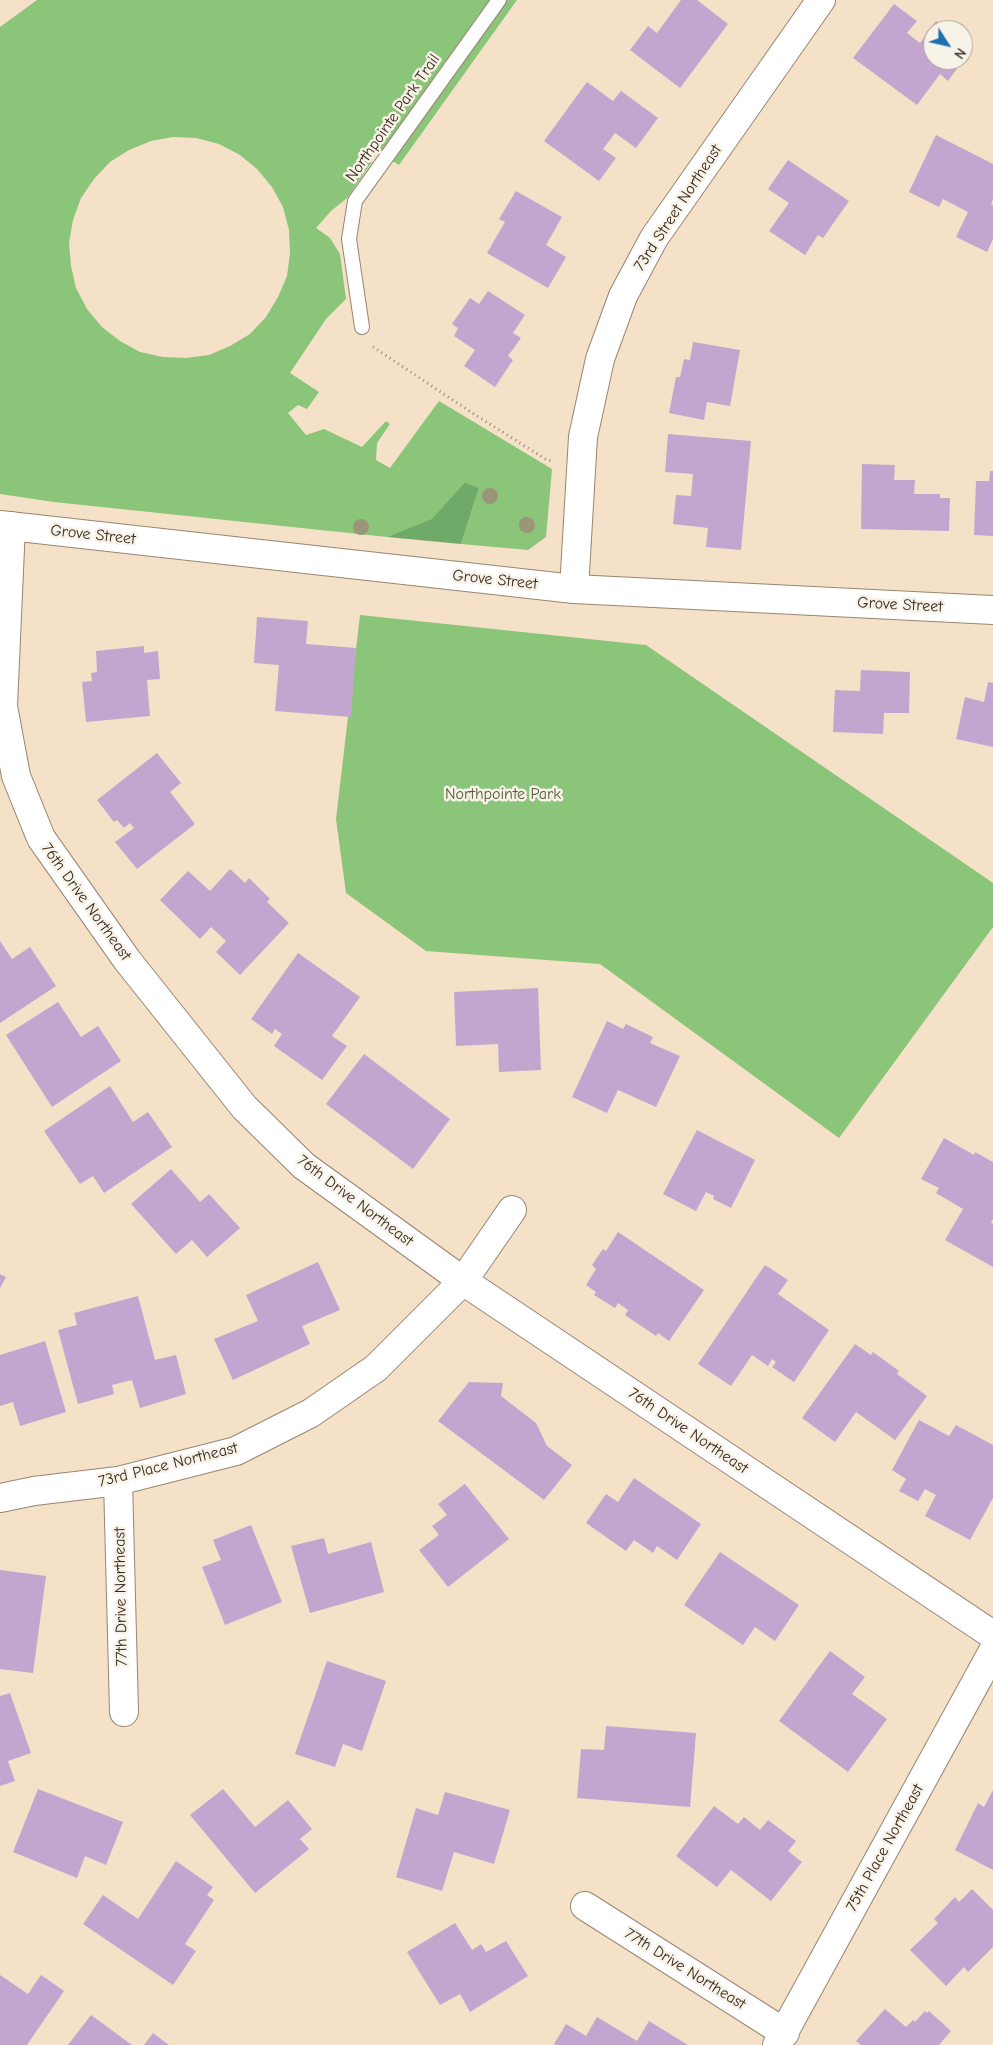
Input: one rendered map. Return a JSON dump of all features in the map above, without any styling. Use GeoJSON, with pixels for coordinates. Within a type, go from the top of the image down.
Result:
{"type":"FeatureCollection","features":[{"type":"Feature","properties":{"kind":"street","name":"73rd Street Northeast"},"geometry":{"type":"LineString","coordinates":[[574,589],[583,437],[600,359],[623,296],[654,238],[820,0]]}},
{"type":"Feature","properties":{"kind":"street","name":"Grove Street"},"geometry":{"type":"LineString","coordinates":[[6,525],[574,589],[993,610]]}},
{"type":"Feature","properties":{"kind":"street","name":"76th Drive Northeast"},"geometry":{"type":"LineString","coordinates":[[6,525],[3,706],[16,776],[40,838],[127,960],[244,1107],[304,1166],[463,1281],[993,1635]]}},
{"type":"Feature","properties":{"kind":"street","name":"73rd Place Northeast"},"geometry":{"type":"LineString","coordinates":[[0,1498],[34,1491],[118,1481],[236,1451],[310,1413],[376,1368],[463,1281],[512,1210]]}},
{"type":"Feature","properties":{"kind":"street","name":"77th Drive Northeast"},"geometry":{"type":"LineString","coordinates":[[118,1481],[124,1712]]}},
{"type":"Feature","properties":{"kind":"street","name":"75th Place Northeast"},"geometry":{"type":"LineString","coordinates":[[781,2039],[993,1651]]}},
{"type":"Feature","properties":{"kind":"street","name":"77th Drive Northeast"},"geometry":{"type":"LineString","coordinates":[[585,1906],[781,2039]]}},
{"type":"Feature","properties":{"kind":"lane","name":"Northpointe Park Trail"},"geometry":{"type":"LineString","coordinates":[[362,327],[349,239],[355,201],[498,0]]}},
{"type":"Feature","properties":{"kind":"path"},"geometry":{"type":"LineString","coordinates":[[362,327],[370,344],[547,460],[581,464]]}},
{"type":"Feature","properties":{"kind":"green space"},"geometry":{"type":"Polygon","coordinates":[[[37,0],[517,0],[399,165],[373,148],[372,162],[347,198],[331,211],[316,228],[330,238],[340,254],[346,299],[326,319],[290,373],[319,392],[307,409],[298,405],[288,413],[306,435],[324,429],[362,447],[386,421],[390,424],[377,443],[376,460],[390,468],[439,401],[552,469],[546,537],[528,550],[461,544],[479,488],[465,482],[432,520],[387,537],[54,502],[0,494],[0,27],[37,0]],[[173,137],[151,141],[129,150],[110,162],[94,179],[81,198],[73,220],[69,243],[71,266],[76,288],[87,309],[102,327],[120,341],[140,352],[163,357],[186,358],[209,355],[230,346],[250,334],[266,317],[278,297],[287,276],[290,253],[289,230],[283,207],[272,187],[257,169],[240,155],[219,144],[196,138],[173,137]]]}},
{"type":"Feature","properties":{"kind":"green space"},"geometry":{"type":"Polygon","coordinates":[[[465,482],[479,488],[461,544],[387,537],[432,519],[465,482]]]}},
{"type":"Feature","properties":{"kind":"green space","name":"Northpointe Park"},"geometry":{"type":"Polygon","coordinates":[[[360,615],[646,645],[993,883],[993,927],[839,1138],[600,964],[426,951],[346,893],[336,819],[360,615]]]}},
{"type":"Feature","properties":{"kind":"building"},"geometry":{"type":"Polygon","coordinates":[[[681,0],[697,0],[728,24],[680,88],[630,50],[648,26],[657,33],[681,0]]]}},
{"type":"Feature","properties":{"kind":"building"},"geometry":{"type":"Polygon","coordinates":[[[894,4],[917,21],[907,33],[920,43],[923,39],[923,70],[956,70],[948,81],[940,74],[917,105],[853,58],[894,4]]]}},
{"type":"Feature","properties":{"kind":"building"},"geometry":{"type":"Polygon","coordinates":[[[587,82],[613,101],[621,91],[658,118],[636,148],[615,133],[603,149],[616,158],[599,181],[544,141],[587,82]]]}},
{"type":"Feature","properties":{"kind":"building"},"geometry":{"type":"Polygon","coordinates":[[[936,135],[993,164],[993,199],[991,204],[993,205],[993,239],[987,252],[956,237],[968,212],[943,199],[939,207],[909,192],[936,135]]]}},
{"type":"Feature","properties":{"kind":"building"},"geometry":{"type":"Polygon","coordinates":[[[788,160],[849,201],[823,238],[818,235],[805,255],[769,231],[789,203],[768,189],[788,160]]]}},
{"type":"Feature","properties":{"kind":"building"},"geometry":{"type":"Polygon","coordinates":[[[516,191],[562,217],[546,245],[566,257],[548,288],[487,253],[505,222],[499,219],[516,191]]]}},
{"type":"Feature","properties":{"kind":"building"},"geometry":{"type":"Polygon","coordinates":[[[488,291],[525,315],[513,333],[521,338],[508,356],[513,360],[495,387],[464,366],[475,350],[454,336],[458,328],[452,324],[470,298],[479,304],[488,291]]]}},
{"type":"Feature","properties":{"kind":"building"},"geometry":{"type":"Polygon","coordinates":[[[693,342],[740,350],[730,406],[707,402],[704,420],[669,413],[676,377],[680,377],[684,359],[690,360],[693,342]]]}},
{"type":"Feature","properties":{"kind":"building"},"geometry":{"type":"Polygon","coordinates":[[[668,434],[751,441],[741,550],[706,547],[708,528],[673,524],[676,495],[691,496],[693,474],[665,472],[668,434]]]}},
{"type":"Feature","properties":{"kind":"building"},"geometry":{"type":"Polygon","coordinates":[[[862,464],[895,465],[894,480],[915,480],[914,494],[940,494],[940,498],[950,498],[949,531],[861,529],[862,464]]]}},
{"type":"Feature","properties":{"kind":"building"},"geometry":{"type":"Polygon","coordinates":[[[990,471],[993,471],[993,536],[974,535],[976,481],[989,481],[990,471]]]}},
{"type":"Feature","properties":{"kind":"building"},"geometry":{"type":"Polygon","coordinates":[[[257,617],[308,621],[306,644],[356,648],[351,717],[275,711],[279,665],[254,663],[257,617]]]}},
{"type":"Feature","properties":{"kind":"building"},"geometry":{"type":"Polygon","coordinates":[[[144,646],[144,653],[158,651],[160,679],[147,680],[150,716],[86,722],[82,682],[92,681],[91,673],[97,672],[96,651],[144,646]]]}},
{"type":"Feature","properties":{"kind":"building"},"geometry":{"type":"Polygon","coordinates":[[[861,670],[910,672],[909,713],[884,713],[883,734],[833,732],[835,690],[860,691],[861,670]]]}},
{"type":"Feature","properties":{"kind":"building"},"geometry":{"type":"Polygon","coordinates":[[[988,682],[993,683],[993,747],[956,739],[965,697],[984,702],[988,682]]]}},
{"type":"Feature","properties":{"kind":"building"},"geometry":{"type":"Polygon","coordinates":[[[157,753],[181,783],[170,792],[195,824],[137,869],[115,842],[134,828],[130,823],[124,828],[117,820],[114,822],[97,800],[157,753]]]}},
{"type":"Feature","properties":{"kind":"building"},"geometry":{"type":"Polygon","coordinates":[[[230,869],[245,883],[249,878],[270,899],[267,902],[289,923],[240,975],[216,952],[226,941],[211,927],[200,939],[160,900],[188,871],[210,891],[230,869]]]}},
{"type":"Feature","properties":{"kind":"building"},"geometry":{"type":"Polygon","coordinates":[[[0,941],[12,959],[30,947],[56,986],[0,1023],[0,941]]]}},
{"type":"Feature","properties":{"kind":"building"},"geometry":{"type":"Polygon","coordinates":[[[298,953],[360,997],[332,1036],[347,1046],[322,1080],[274,1046],[282,1034],[275,1029],[272,1034],[251,1019],[298,953]]]}},
{"type":"Feature","properties":{"kind":"building"},"geometry":{"type":"Polygon","coordinates":[[[538,988],[541,1070],[499,1072],[498,1044],[456,1046],[454,992],[538,988]]]}},
{"type":"Feature","properties":{"kind":"building"},"geometry":{"type":"Polygon","coordinates":[[[58,1002],[81,1037],[98,1026],[121,1061],[52,1107],[6,1035],[58,1002]]]}},
{"type":"Feature","properties":{"kind":"building"},"geometry":{"type":"Polygon","coordinates":[[[607,1021],[623,1029],[626,1024],[653,1037],[650,1043],[680,1056],[656,1107],[618,1090],[607,1113],[572,1097],[607,1021]]]}},
{"type":"Feature","properties":{"kind":"building"},"geometry":{"type":"Polygon","coordinates":[[[364,1054],[450,1119],[413,1169],[326,1104],[364,1054]]]}},
{"type":"Feature","properties":{"kind":"building"},"geometry":{"type":"Polygon","coordinates":[[[110,1086],[133,1122],[148,1112],[172,1147],[104,1193],[93,1176],[80,1184],[44,1131],[110,1086]]]}},
{"type":"Feature","properties":{"kind":"building"},"geometry":{"type":"Polygon","coordinates":[[[697,1130],[755,1160],[731,1208],[713,1199],[714,1196],[706,1192],[696,1211],[663,1194],[697,1130]]]}},
{"type":"Feature","properties":{"kind":"building"},"geometry":{"type":"Polygon","coordinates":[[[944,1138],[974,1155],[975,1152],[993,1162],[993,1219],[991,1222],[993,1224],[993,1267],[945,1240],[963,1209],[936,1193],[939,1188],[921,1179],[944,1138]]]}},
{"type":"Feature","properties":{"kind":"building"},"geometry":{"type":"Polygon","coordinates":[[[171,1169],[200,1202],[209,1194],[240,1228],[207,1257],[192,1240],[176,1254],[131,1204],[171,1169]]]}},
{"type":"Feature","properties":{"kind":"building"},"geometry":{"type":"Polygon","coordinates":[[[618,1232],[704,1290],[669,1341],[658,1333],[656,1336],[625,1315],[628,1310],[618,1303],[615,1308],[594,1295],[596,1292],[586,1285],[596,1269],[592,1265],[603,1249],[606,1251],[618,1232]]]}},
{"type":"Feature","properties":{"kind":"building"},"geometry":{"type":"Polygon","coordinates":[[[318,1262],[340,1310],[302,1326],[310,1344],[233,1380],[214,1339],[258,1321],[246,1295],[318,1262]]]}},
{"type":"Feature","properties":{"kind":"building"},"geometry":{"type":"Polygon","coordinates":[[[765,1265],[788,1280],[778,1294],[829,1330],[794,1382],[772,1367],[776,1362],[772,1359],[768,1366],[752,1355],[731,1386],[698,1364],[765,1265]]]}},
{"type":"Feature","properties":{"kind":"building"},"geometry":{"type":"Polygon","coordinates":[[[0,1274],[6,1277],[0,1288],[0,1274]]]}},
{"type":"Feature","properties":{"kind":"building"},"geometry":{"type":"Polygon","coordinates":[[[138,1296],[155,1360],[176,1355],[186,1394],[140,1408],[132,1380],[112,1385],[114,1394],[78,1404],[58,1330],[77,1325],[74,1313],[138,1296]]]}},
{"type":"Feature","properties":{"kind":"building"},"geometry":{"type":"Polygon","coordinates":[[[45,1341],[66,1412],[20,1426],[13,1402],[0,1406],[0,1355],[45,1341]]]}},
{"type":"Feature","properties":{"kind":"building"},"geometry":{"type":"Polygon","coordinates":[[[855,1344],[871,1355],[873,1352],[899,1371],[897,1374],[927,1396],[895,1440],[856,1412],[835,1442],[802,1418],[855,1344]]]}},
{"type":"Feature","properties":{"kind":"building"},"geometry":{"type":"Polygon","coordinates":[[[469,1382],[503,1383],[501,1396],[536,1423],[547,1446],[572,1465],[544,1500],[438,1421],[469,1382]]]}},
{"type":"Feature","properties":{"kind":"building"},"geometry":{"type":"Polygon","coordinates":[[[919,1420],[949,1436],[956,1425],[993,1445],[993,1498],[970,1540],[925,1516],[936,1495],[925,1489],[918,1501],[899,1491],[906,1479],[892,1470],[919,1420]]]}},
{"type":"Feature","properties":{"kind":"building"},"geometry":{"type":"Polygon","coordinates":[[[634,1478],[701,1524],[677,1560],[657,1546],[653,1553],[634,1540],[626,1551],[586,1523],[606,1494],[618,1502],[634,1478]]]}},
{"type":"Feature","properties":{"kind":"building"},"geometry":{"type":"Polygon","coordinates":[[[465,1484],[509,1539],[448,1587],[419,1550],[439,1535],[432,1526],[447,1515],[438,1504],[465,1484]]]}},
{"type":"Feature","properties":{"kind":"building"},"geometry":{"type":"Polygon","coordinates":[[[251,1525],[282,1602],[225,1625],[202,1567],[221,1560],[213,1540],[251,1525]]]}},
{"type":"Feature","properties":{"kind":"building"},"geometry":{"type":"Polygon","coordinates":[[[324,1538],[328,1554],[371,1542],[384,1592],[310,1613],[291,1546],[324,1538]]]}},
{"type":"Feature","properties":{"kind":"building"},"geometry":{"type":"Polygon","coordinates":[[[720,1552],[799,1605],[775,1641],[755,1627],[743,1645],[684,1605],[720,1552]]]}},
{"type":"Feature","properties":{"kind":"building"},"geometry":{"type":"Polygon","coordinates":[[[0,1570],[46,1576],[33,1673],[0,1669],[0,1570]]]}},
{"type":"Feature","properties":{"kind":"building"},"geometry":{"type":"Polygon","coordinates":[[[830,1651],[865,1677],[852,1694],[887,1719],[848,1772],[779,1721],[830,1651]]]}},
{"type":"Feature","properties":{"kind":"building"},"geometry":{"type":"Polygon","coordinates":[[[327,1661],[386,1681],[362,1751],[343,1744],[335,1767],[295,1754],[327,1661]]]}},
{"type":"Feature","properties":{"kind":"building"},"geometry":{"type":"Polygon","coordinates":[[[10,1693],[31,1753],[8,1761],[15,1781],[0,1786],[0,1696],[10,1693]]]}},
{"type":"Feature","properties":{"kind":"building"},"geometry":{"type":"Polygon","coordinates":[[[606,1726],[696,1733],[690,1807],[577,1798],[581,1749],[604,1750],[606,1726]]]}},
{"type":"Feature","properties":{"kind":"building"},"geometry":{"type":"Polygon","coordinates":[[[38,1789],[123,1822],[106,1865],[85,1856],[77,1878],[13,1852],[38,1789]]]}},
{"type":"Feature","properties":{"kind":"building"},"geometry":{"type":"Polygon","coordinates":[[[223,1789],[255,1827],[288,1800],[312,1829],[300,1839],[309,1849],[255,1893],[190,1815],[223,1789]]]}},
{"type":"Feature","properties":{"kind":"building"},"geometry":{"type":"Polygon","coordinates":[[[993,1790],[993,1870],[955,1850],[978,1803],[984,1807],[993,1790]]]}},
{"type":"Feature","properties":{"kind":"building"},"geometry":{"type":"Polygon","coordinates":[[[445,1792],[510,1810],[494,1864],[454,1852],[442,1891],[396,1877],[416,1808],[438,1815],[445,1792]]]}},
{"type":"Feature","properties":{"kind":"building"},"geometry":{"type":"Polygon","coordinates":[[[714,1806],[738,1824],[744,1817],[760,1830],[768,1820],[796,1841],[788,1851],[802,1862],[771,1901],[731,1870],[717,1887],[676,1856],[714,1806]]]}},
{"type":"Feature","properties":{"kind":"building"},"geometry":{"type":"Polygon","coordinates":[[[176,1861],[213,1887],[207,1895],[214,1900],[185,1944],[196,1951],[173,1985],[83,1924],[103,1895],[138,1919],[176,1861]]]}},
{"type":"Feature","properties":{"kind":"building"},"geometry":{"type":"Polygon","coordinates":[[[972,1889],[993,1910],[993,1947],[968,1972],[964,1967],[946,1986],[910,1950],[938,1923],[934,1919],[955,1897],[959,1902],[972,1889]]]}},
{"type":"Feature","properties":{"kind":"building"},"geometry":{"type":"Polygon","coordinates":[[[455,1923],[472,1950],[481,1944],[486,1952],[506,1941],[528,1976],[470,2012],[460,1994],[440,2005],[407,1952],[455,1923]]]}},
{"type":"Feature","properties":{"kind":"building"},"geometry":{"type":"Polygon","coordinates":[[[0,1975],[28,1994],[41,1975],[64,1991],[27,2045],[0,2045],[0,1975]]]}},
{"type":"Feature","properties":{"kind":"building"},"geometry":{"type":"Polygon","coordinates":[[[885,2009],[906,2027],[913,2020],[915,2022],[925,2011],[927,2013],[929,2011],[951,2031],[939,2045],[861,2045],[856,2041],[885,2009]]]}},
{"type":"Feature","properties":{"kind":"building"},"geometry":{"type":"Polygon","coordinates":[[[91,2015],[132,2045],[68,2045],[91,2015]]]}},
{"type":"Feature","properties":{"kind":"building"},"geometry":{"type":"Polygon","coordinates":[[[597,2017],[637,2041],[649,2021],[688,2045],[554,2044],[566,2024],[586,2036],[597,2017]]]}},
{"type":"Feature","properties":{"kind":"building"},"geometry":{"type":"Polygon","coordinates":[[[153,2033],[169,2045],[144,2045],[153,2033]]]}}]}
